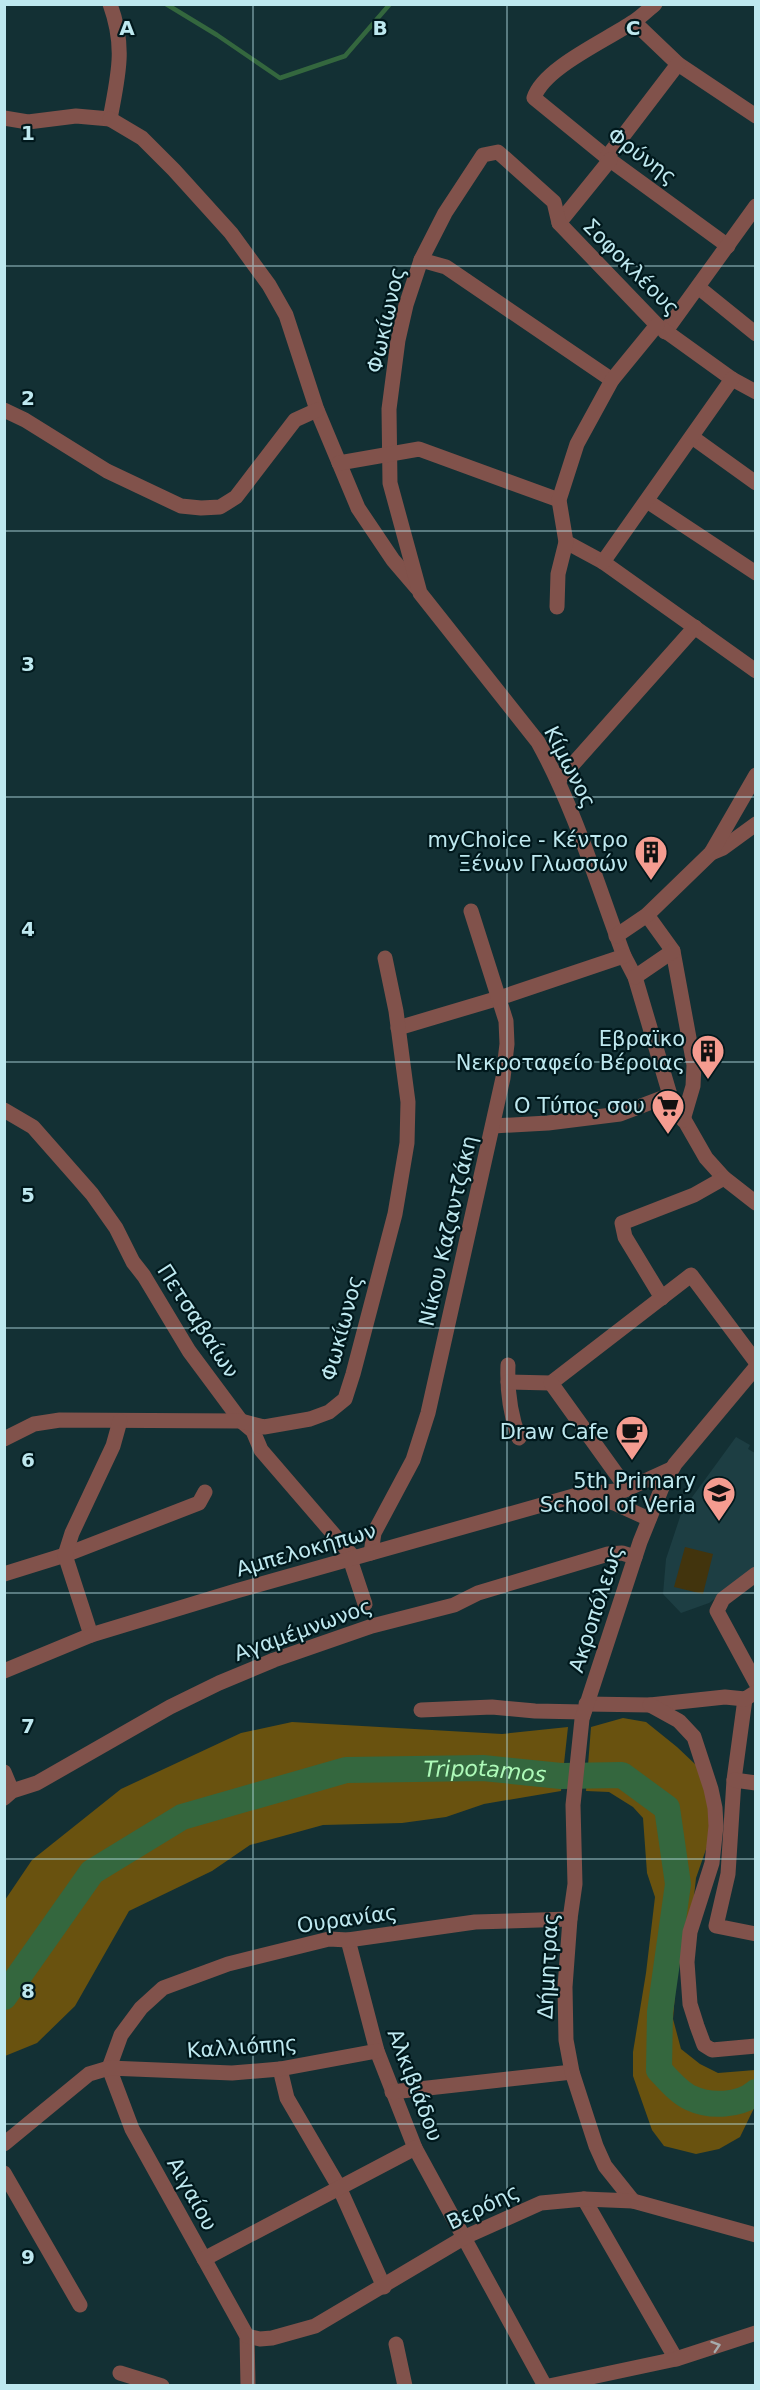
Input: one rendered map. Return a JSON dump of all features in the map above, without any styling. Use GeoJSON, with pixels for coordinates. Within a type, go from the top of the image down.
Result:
{"type":"FeatureCollection","features":[{"type":"Feature","properties":{"kind":"street"},"geometry":{"type":"LineString","coordinates":[[110,4],[121,45],[119,73],[110,119]]}},
{"type":"Feature","properties":{"kind":"street"},"geometry":{"type":"LineString","coordinates":[[655,4],[633,22],[678,64],[756,116]]}},
{"type":"Feature","properties":{"kind":"street","name":"Φρύνης"},"geometry":{"type":"LineString","coordinates":[[633,22],[566,63],[537,88],[534,98],[609,158],[728,246]]}},
{"type":"Feature","properties":{"kind":"street"},"geometry":{"type":"LineString","coordinates":[[559,223],[678,64]]}},
{"type":"Feature","properties":{"kind":"street"},"geometry":{"type":"LineString","coordinates":[[4,118],[28,122],[76,116],[110,119],[142,138],[231,233],[269,285],[286,315],[316,410],[358,508],[393,560],[420,593]]}},
{"type":"Feature","properties":{"kind":"street","name":"Σοφοκλέους"},"geometry":{"type":"LineString","coordinates":[[498,152],[554,201],[559,223],[661,329],[732,379],[756,392]]}},
{"type":"Feature","properties":{"kind":"street","name":"Φωκίωνος"},"geometry":{"type":"LineString","coordinates":[[388,454],[389,409],[398,340],[421,260],[446,213],[483,155],[498,152]]}},
{"type":"Feature","properties":{"kind":"street"},"geometry":{"type":"LineString","coordinates":[[557,607],[558,574],[566,542],[559,500],[578,444],[612,380],[698,287],[756,206]]}},
{"type":"Feature","properties":{"kind":"street"},"geometry":{"type":"LineString","coordinates":[[421,260],[446,267],[612,380]]}},
{"type":"Feature","properties":{"kind":"street"},"geometry":{"type":"LineString","coordinates":[[698,287],[756,333]]}},
{"type":"Feature","properties":{"kind":"street"},"geometry":{"type":"LineString","coordinates":[[603,562],[732,379]]}},
{"type":"Feature","properties":{"kind":"street"},"geometry":{"type":"LineString","coordinates":[[4,410],[25,420],[107,471],[182,506],[201,508],[220,507],[236,496],[295,420],[316,410]]}},
{"type":"Feature","properties":{"kind":"street"},"geometry":{"type":"LineString","coordinates":[[692,437],[756,483]]}},
{"type":"Feature","properties":{"kind":"street"},"geometry":{"type":"LineString","coordinates":[[339,463],[419,449],[559,500]]}},
{"type":"Feature","properties":{"kind":"street","name":"Κίμωνος"},"geometry":{"type":"LineString","coordinates":[[388,454],[391,494],[420,593],[537,742],[558,781],[616,936],[635,977],[670,1095],[706,1158],[724,1178],[755,1202]]}},
{"type":"Feature","properties":{"kind":"street"},"geometry":{"type":"LineString","coordinates":[[647,501],[756,573]]}},
{"type":"Feature","properties":{"kind":"street"},"geometry":{"type":"LineString","coordinates":[[566,542],[603,562],[756,671]]}},
{"type":"Feature","properties":{"kind":"street"},"geometry":{"type":"LineString","coordinates":[[558,781],[695,627]]}},
{"type":"Feature","properties":{"kind":"street"},"geometry":{"type":"LineString","coordinates":[[616,936],[647,915],[711,853],[756,775]]}},
{"type":"Feature","properties":{"kind":"street"},"geometry":{"type":"LineString","coordinates":[[739,806],[756,814]]}},
{"type":"Feature","properties":{"kind":"street"},"geometry":{"type":"LineString","coordinates":[[711,853],[731,843],[756,824]]}},
{"type":"Feature","properties":{"kind":"street","name":"Νίκου Καζαντζάκη"},"geometry":{"type":"LineString","coordinates":[[371,1553],[374,1533],[413,1460],[423,1432],[503,1078],[507,1044],[506,1021],[471,911]]}},
{"type":"Feature","properties":{"kind":"street"},"geometry":{"type":"LineString","coordinates":[[647,915],[673,951],[694,1065],[693,1086],[683,1120]]}},
{"type":"Feature","properties":{"kind":"street"},"geometry":{"type":"LineString","coordinates":[[635,977],[673,951]]}},
{"type":"Feature","properties":{"kind":"street"},"geometry":{"type":"LineString","coordinates":[[398,1028],[499,998],[624,956]]}},
{"type":"Feature","properties":{"kind":"street","name":"Φωκίωνος"},"geometry":{"type":"LineString","coordinates":[[4,1439],[34,1424],[60,1420],[241,1421],[264,1427],[310,1419],[329,1412],[345,1399],[392,1224],[404,1169],[408,1102],[385,958]]}},
{"type":"Feature","properties":{"kind":"street"},"geometry":{"type":"LineString","coordinates":[[493,1126],[548,1123],[620,1114],[670,1095]]}},
{"type":"Feature","properties":{"kind":"street","name":"Πετσαβαίων"},"geometry":{"type":"LineString","coordinates":[[4,1110],[33,1127],[92,1194],[116,1228],[133,1262],[144,1276],[189,1351],[241,1421],[253,1431],[261,1450],[352,1558]]}},
{"type":"Feature","properties":{"kind":"street"},"geometry":{"type":"LineString","coordinates":[[662,1298],[625,1237],[622,1223],[694,1195],[724,1178]]}},
{"type":"Feature","properties":{"kind":"street"},"geometry":{"type":"LineString","coordinates":[[508,1382],[551,1383],[691,1275],[756,1362]]}},
{"type":"Feature","properties":{"kind":"street"},"geometry":{"type":"LineString","coordinates":[[508,1365],[512,1418],[519,1438]]}},
{"type":"Feature","properties":{"kind":"street","name":"Ακροπόλεως"},"geometry":{"type":"LineString","coordinates":[[584,1711],[640,1542],[654,1504],[671,1469],[756,1367]]}},
{"type":"Feature","properties":{"kind":"street"},"geometry":{"type":"LineString","coordinates":[[551,1383],[620,1479],[625,1490],[654,1504]]}},
{"type":"Feature","properties":{"kind":"street"},"geometry":{"type":"LineString","coordinates":[[91,1635],[65,1555],[72,1533],[113,1446],[120,1421]]}},
{"type":"Feature","properties":{"kind":"street"},"geometry":{"type":"LineString","coordinates":[[625,1490],[671,1469]]}},
{"type":"Feature","properties":{"kind":"street","name":"Αμπελοκήπων"},"geometry":{"type":"LineString","coordinates":[[4,1671],[91,1635],[352,1558],[580,1495],[625,1490]]}},
{"type":"Feature","properties":{"kind":"street"},"geometry":{"type":"LineString","coordinates":[[4,1574],[65,1555],[199,1503],[204,1492]]}},
{"type":"Feature","properties":{"kind":"street"},"geometry":{"type":"LineString","coordinates":[[580,1495],[614,1503],[649,1519]]}},
{"type":"Feature","properties":{"kind":"street"},"geometry":{"type":"LineString","coordinates":[[632,1511],[638,1523],[640,1542]]}},
{"type":"Feature","properties":{"kind":"street","name":"Αγαμέμνωνος"},"geometry":{"type":"LineString","coordinates":[[8,1794],[37,1783],[170,1707],[274,1660],[372,1626],[454,1605],[476,1594],[608,1554],[622,1552],[635,1557]]}},
{"type":"Feature","properties":{"kind":"street"},"geometry":{"type":"LineString","coordinates":[[352,1558],[365,1604]]}},
{"type":"Feature","properties":{"kind":"street"},"geometry":{"type":"LineString","coordinates":[[756,1574],[723,1599],[717,1611],[756,1683]]}},
{"type":"Feature","properties":{"kind":"street"},"geometry":{"type":"LineString","coordinates":[[421,1710],[492,1707],[535,1712],[584,1711],[750,1695],[734,1780],[728,1874],[716,1926],[756,1934]]}},
{"type":"Feature","properties":{"kind":"street"},"geometry":{"type":"LineString","coordinates":[[650,1705],[680,1721],[694,1737],[709,1780],[715,1808],[716,1826],[712,1863],[690,1932],[687,1962],[690,2004],[704,2045],[712,2049],[756,2046]]}},
{"type":"Feature","properties":{"kind":"street","name":"Δήμητρας"},"geometry":{"type":"LineString","coordinates":[[584,1711],[573,1805],[575,1884],[565,1987],[566,2040],[572,2072],[600,2156],[605,2166],[633,2201]]}},
{"type":"Feature","properties":{"kind":"street"},"geometry":{"type":"LineString","coordinates":[[4,1772],[8,1794]]}},
{"type":"Feature","properties":{"kind":"street"},"geometry":{"type":"LineString","coordinates":[[734,1780],[756,1783]]}},
{"type":"Feature","properties":{"kind":"street","name":"Ουρανίας"},"geometry":{"type":"LineString","coordinates":[[109,2068],[121,2035],[141,2008],[163,1988],[228,1964],[328,1939],[348,1940],[476,1922],[570,1919]]}},
{"type":"Feature","properties":{"kind":"street","name":"Αλκιβιάδου"},"geometry":{"type":"LineString","coordinates":[[348,1940],[377,2051],[415,2148],[547,2385]]}},
{"type":"Feature","properties":{"kind":"street","name":"Καλλιόπης"},"geometry":{"type":"LineString","coordinates":[[109,2068],[232,2073],[280,2069],[377,2051]]}},
{"type":"Feature","properties":{"kind":"street"},"geometry":{"type":"LineString","coordinates":[[4,2144],[89,2074],[109,2068]]}},
{"type":"Feature","properties":{"kind":"street","name":"Αιγαίου"},"geometry":{"type":"LineString","coordinates":[[109,2068],[132,2129],[247,2336]]}},
{"type":"Feature","properties":{"kind":"street"},"geometry":{"type":"LineString","coordinates":[[280,2069],[287,2098],[339,2187],[384,2287]]}},
{"type":"Feature","properties":{"kind":"street"},"geometry":{"type":"LineString","coordinates":[[393,2092],[572,2072]]}},
{"type":"Feature","properties":{"kind":"street"},"geometry":{"type":"LineString","coordinates":[[204,2259],[415,2148]]}},
{"type":"Feature","properties":{"kind":"street"},"geometry":{"type":"LineString","coordinates":[[4,2174],[80,2306]]}},
{"type":"Feature","properties":{"kind":"street"},"geometry":{"type":"LineString","coordinates":[[584,2199],[676,2359]]}},
{"type":"Feature","properties":{"kind":"street","name":"Βερόης"},"geometry":{"type":"LineString","coordinates":[[247,2336],[260,2339],[272,2338],[315,2326],[465,2237],[541,2203],[584,2199],[633,2201],[756,2235]]}},
{"type":"Feature","properties":{"kind":"street"},"geometry":{"type":"LineString","coordinates":[[547,2385],[676,2359],[756,2333]]}},
{"type":"Feature","properties":{"kind":"street"},"geometry":{"type":"LineString","coordinates":[[247,2336],[248,2385]]}},
{"type":"Feature","properties":{"kind":"street"},"geometry":{"type":"LineString","coordinates":[[396,2344],[405,2385]]}},
{"type":"Feature","properties":{"kind":"street"},"geometry":{"type":"LineString","coordinates":[[120,2373],[162,2385]]}},
{"type":"Feature","properties":{"kind":"shaded area"},"geometry":{"type":"Polygon","coordinates":[[[736,1437],[750,1445],[748,1449],[755,1453],[755,1569],[709,1603],[681,1613],[663,1594],[666,1559],[682,1511],[736,1437]]]}},
{"type":"Feature","properties":{"kind":"shaded area"},"geometry":{"type":"Polygon","coordinates":[[[685,1547],[713,1554],[703,1594],[674,1587],[685,1547]]]}},
{"type":"Feature","properties":{"kind":"shaded area"},"geometry":{"type":"Polygon","coordinates":[[[623,1718],[646,1722],[677,1747],[696,1765],[707,1791],[712,1832],[696,1878],[692,1915],[683,1936],[678,1957],[673,2019],[681,2049],[700,2064],[718,2073],[755,2070],[755,2106],[740,2137],[719,2149],[696,2154],[664,2146],[652,2130],[633,2076],[633,2052],[655,1897],[647,1873],[643,1818],[633,1807],[609,1792],[586,1791],[591,1727],[623,1718]]]}},
{"type":"Feature","properties":{"kind":"shaded area"},"geometry":{"type":"Polygon","coordinates":[[[292,1722],[502,1734],[568,1727],[561,1791],[484,1804],[446,1817],[402,1823],[323,1825],[250,1845],[212,1871],[129,1911],[75,2006],[37,2043],[5,2056],[5,1900],[32,1860],[121,1789],[241,1733],[292,1722]]]}},
{"type":"Feature","properties":{"kind":"waterway"},"geometry":{"type":"LineString","coordinates":[[166,4],[280,78],[345,56],[390,4]]}},
{"type":"Feature","properties":{"kind":"waterway","name":"Tripotamos"},"geometry":{"type":"LineString","coordinates":[[4,1997],[92,1872],[182,1817],[346,1770],[483,1768],[561,1776],[622,1775],[667,1808],[678,1884],[660,2012],[659,2070],[682,2093],[707,2103],[725,2104],[742,2100],[756,2092]]}},
{"type":"Feature","properties":{"kind":"place","name":"myChoice - Κέντρο Ξένων Γλωσσών"},"geometry":{"type":"Point","coordinates":[651,881]}},
{"type":"Feature","properties":{"kind":"place","name":"Εβραϊκο Νεκροταφείο Βέροιας"},"geometry":{"type":"Point","coordinates":[708,1080]}},
{"type":"Feature","properties":{"kind":"place","name":"Ο Τύπος σου"},"geometry":{"type":"Point","coordinates":[668,1135]}},
{"type":"Feature","properties":{"kind":"place","name":"Draw Cafe"},"geometry":{"type":"Point","coordinates":[632,1461]}},
{"type":"Feature","properties":{"kind":"place","name":"5th Primary School of Veria"},"geometry":{"type":"Point","coordinates":[719,1522]}}]}
